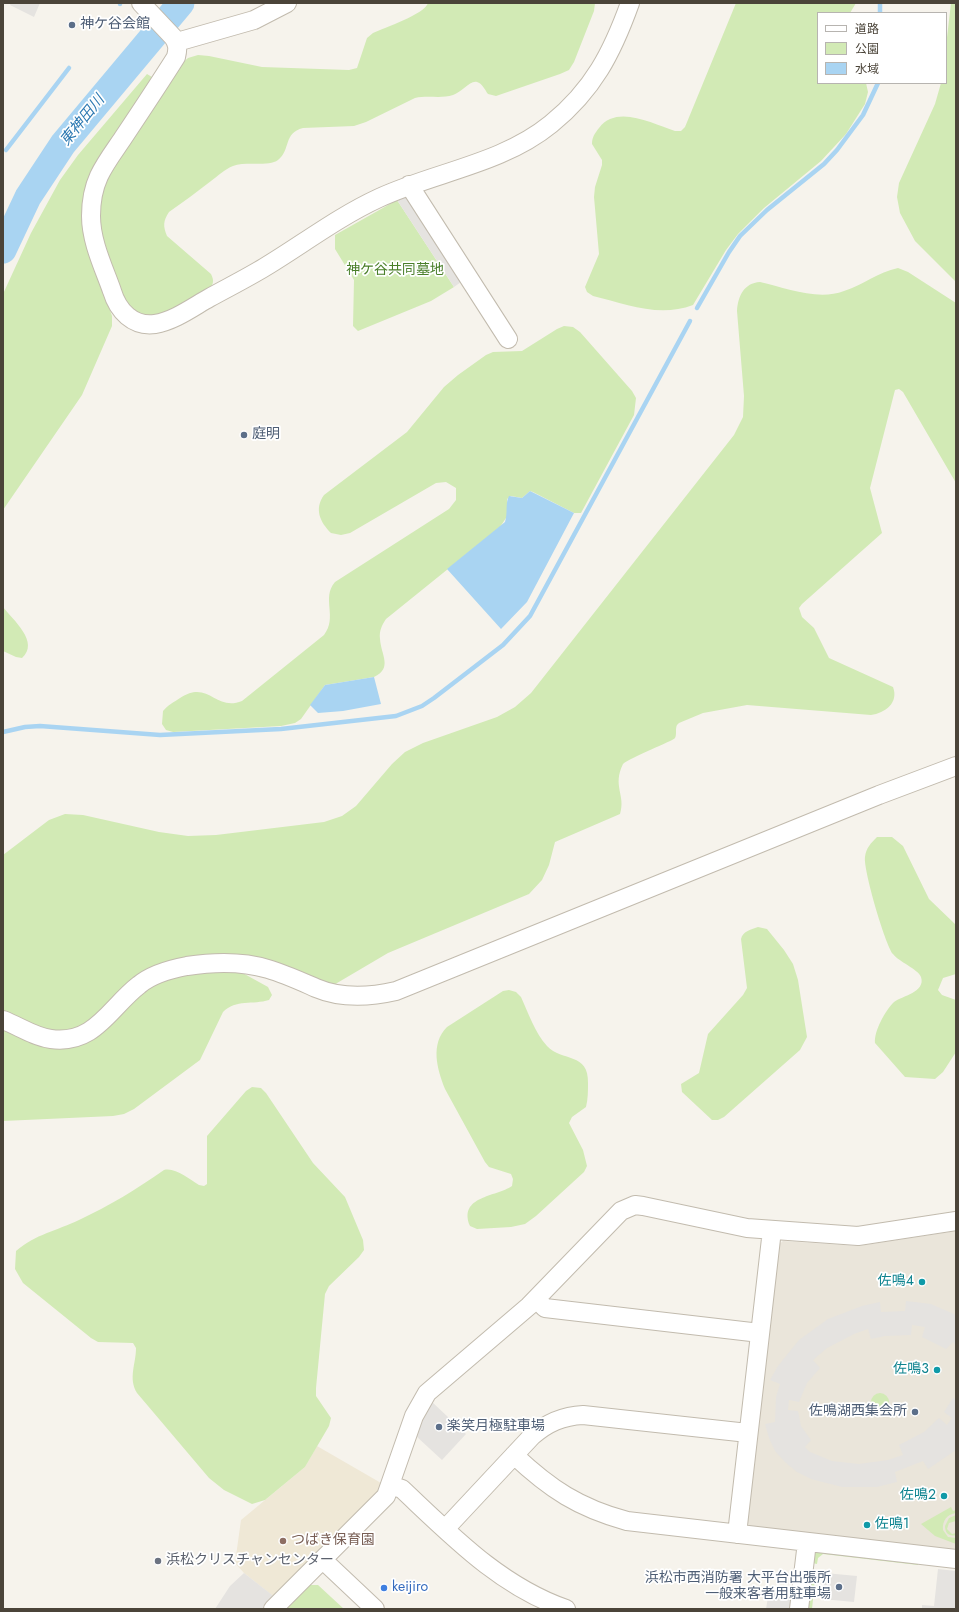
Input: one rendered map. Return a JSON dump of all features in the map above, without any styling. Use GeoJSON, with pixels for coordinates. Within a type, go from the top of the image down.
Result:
{"type":"FeatureCollection","features":[{"type":"Feature","properties":{"kind":"street"},"geometry":{"type":"LineString","coordinates":[[175,40],[254,20],[287,3]]}},
{"type":"Feature","properties":{"kind":"street"},"geometry":{"type":"LineString","coordinates":[[143,5],[175,40],[176,57],[99,174],[91,203],[93,233],[115,301],[122,312],[131,319],[149,324],[167,320],[265,267],[357,209],[409,185],[510,150],[549,126],[577,101],[596,77],[618,38],[630,3]]}},
{"type":"Feature","properties":{"kind":"street"},"geometry":{"type":"LineString","coordinates":[[409,185],[508,339]]}},
{"type":"Feature","properties":{"kind":"street"},"geometry":{"type":"LineString","coordinates":[[3,1020],[29,1032],[51,1039],[74,1038],[95,1030],[112,1014],[125,997],[147,980],[160,973],[179,968],[213,963],[240,964],[266,968],[292,976],[316,988],[348,996],[370,996],[396,992],[879,795],[956,766]]}},
{"type":"Feature","properties":{"kind":"street"},"geometry":{"type":"LineString","coordinates":[[273,1609],[386,1496],[414,1416],[427,1393],[536,1299],[621,1211],[628,1207],[643,1206],[724,1224],[772,1230],[858,1236],[956,1221]]}},
{"type":"Feature","properties":{"kind":"street"},"geometry":{"type":"LineString","coordinates":[[737,1534],[772,1230]]}},
{"type":"Feature","properties":{"kind":"street"},"geometry":{"type":"LineString","coordinates":[[536,1299],[545,1308],[760,1333]]}},
{"type":"Feature","properties":{"kind":"street"},"geometry":{"type":"LineString","coordinates":[[445,1529],[540,1429],[555,1420],[571,1415],[594,1416],[748,1433]]}},
{"type":"Feature","properties":{"kind":"street"},"geometry":{"type":"LineString","coordinates":[[514,1455],[550,1487],[568,1498],[607,1515],[648,1524],[956,1559]]}},
{"type":"Feature","properties":{"kind":"street"},"geometry":{"type":"LineString","coordinates":[[390,1485],[402,1489],[469,1551],[503,1577],[540,1598],[566,1609]]}},
{"type":"Feature","properties":{"kind":"street"},"geometry":{"type":"LineString","coordinates":[[799,1609],[807,1542]]}},
{"type":"Feature","properties":{"kind":"street"},"geometry":{"type":"LineString","coordinates":[[323,1560],[375,1609]]}},
{"type":"Feature","properties":{"kind":"shaded area"},"geometry":{"type":"Polygon","coordinates":[[[11,3],[40,3],[34,17],[10,5],[11,3]]]}},
{"type":"Feature","properties":{"kind":"shaded area"},"geometry":{"type":"Polygon","coordinates":[[[408,194],[464,280],[454,287],[397,200],[408,194]]]}},
{"type":"Feature","properties":{"kind":"shaded area"},"geometry":{"type":"Polygon","coordinates":[[[956,1231],[956,1552],[749,1528],[745,1524],[777,1246],[783,1241],[858,1246],[956,1231]]]}},
{"type":"Feature","properties":{"kind":"shaded area"},"geometry":{"type":"Polygon","coordinates":[[[906,1301],[931,1304],[956,1315],[956,1345],[953,1342],[946,1349],[922,1337],[925,1327],[912,1325],[911,1335],[885,1336],[871,1339],[868,1329],[854,1334],[827,1348],[813,1360],[820,1368],[807,1383],[799,1402],[789,1400],[788,1410],[798,1411],[801,1426],[811,1440],[805,1447],[810,1452],[832,1461],[859,1464],[888,1460],[903,1455],[899,1445],[924,1432],[939,1418],[947,1425],[952,1418],[944,1412],[953,1398],[956,1399],[956,1450],[928,1469],[923,1461],[895,1472],[897,1482],[877,1487],[842,1487],[811,1479],[797,1472],[775,1451],[765,1424],[775,1422],[776,1397],[780,1384],[770,1380],[778,1366],[799,1340],[828,1319],[862,1306],[880,1302],[881,1312],[905,1311],[906,1301]]]}},
{"type":"Feature","properties":{"kind":"shaded area","name":"楽笑月極駐車場"},"geometry":{"type":"Polygon","coordinates":[[[431,1401],[466,1434],[442,1460],[416,1436],[421,1419],[431,1401]]]}},
{"type":"Feature","properties":{"kind":"shaded area","name":"つばき保育園"},"geometry":{"type":"Polygon","coordinates":[[[317,1446],[381,1483],[379,1491],[273,1596],[244,1573],[235,1563],[241,1520],[305,1467],[317,1446]]]}},
{"type":"Feature","properties":{"kind":"shaded area"},"geometry":{"type":"Polygon","coordinates":[[[938,1569],[956,1571],[956,1609],[922,1609],[922,1605],[934,1606],[938,1569]]]}},
{"type":"Feature","properties":{"kind":"shaded area"},"geometry":{"type":"Polygon","coordinates":[[[244,1573],[276,1598],[265,1609],[215,1609],[230,1586],[244,1573]]]}},
{"type":"Feature","properties":{"kind":"shaded area","name":"浜松市西消防署 大平台出張所 一般来客者用駐車場"},"geometry":{"type":"Polygon","coordinates":[[[825,1573],[857,1576],[854,1602],[822,1599],[825,1573]]]}},
{"type":"Feature","properties":{"kind":"shaded area"},"geometry":{"type":"Polygon","coordinates":[[[769,1591],[794,1594],[792,1609],[766,1609],[769,1591]]]}},
{"type":"Feature","properties":{"kind":"green space"},"geometry":{"type":"Polygon","coordinates":[[[428,3],[595,3],[594,11],[574,62],[569,70],[496,96],[488,94],[480,84],[474,82],[453,95],[444,97],[415,98],[366,122],[354,126],[303,128],[292,134],[285,151],[278,160],[269,163],[238,165],[230,167],[224,171],[169,212],[164,224],[167,236],[211,274],[213,284],[209,289],[164,313],[154,316],[144,316],[135,312],[122,298],[101,231],[99,204],[107,178],[180,65],[188,58],[198,55],[262,67],[349,70],[357,68],[367,38],[373,33],[420,12],[428,3]]]}},
{"type":"Feature","properties":{"kind":"green space"},"geometry":{"type":"Polygon","coordinates":[[[736,3],[856,3],[851,12],[817,12],[817,84],[866,84],[868,92],[865,104],[846,134],[821,161],[764,208],[738,234],[726,250],[693,305],[680,309],[655,310],[630,306],[593,296],[587,292],[585,287],[599,254],[594,197],[595,187],[602,165],[602,160],[592,144],[594,135],[607,121],[615,117],[636,118],[675,131],[681,131],[685,127],[736,3]]]}},
{"type":"Feature","properties":{"kind":"green space"},"geometry":{"type":"Polygon","coordinates":[[[951,3],[956,3],[956,282],[915,241],[900,213],[897,197],[899,183],[935,104],[941,84],[947,84],[947,37],[951,3]]]}},
{"type":"Feature","properties":{"kind":"green space"},"geometry":{"type":"Polygon","coordinates":[[[147,74],[152,77],[92,171],[89,250],[112,316],[112,326],[82,395],[3,510],[3,294],[31,233],[60,180],[78,155],[147,74]]]}},
{"type":"Feature","properties":{"kind":"green space","name":"神ケ谷共同墓地"},"geometry":{"type":"Polygon","coordinates":[[[397,200],[454,287],[431,301],[358,331],[353,326],[354,280],[335,249],[335,235],[397,200]]]}},
{"type":"Feature","properties":{"kind":"green space"},"geometry":{"type":"Polygon","coordinates":[[[898,268],[908,272],[956,303],[956,483],[903,392],[899,389],[895,390],[870,488],[882,533],[799,608],[802,617],[814,628],[829,658],[893,687],[894,698],[890,706],[881,712],[871,715],[747,705],[703,713],[679,723],[676,727],[675,738],[634,757],[623,764],[619,778],[621,801],[620,814],[555,842],[549,865],[542,880],[529,894],[388,953],[332,986],[185,961],[92,1024],[52,1034],[3,1014],[3,855],[49,820],[65,814],[83,815],[159,832],[188,836],[216,835],[324,822],[342,816],[356,806],[392,764],[405,752],[423,743],[497,717],[515,707],[531,693],[734,435],[743,417],[744,396],[737,311],[740,295],[743,291],[750,285],[760,282],[813,294],[834,294],[851,288],[884,272],[898,268]]]}},
{"type":"Feature","properties":{"kind":"green space"},"geometry":{"type":"Polygon","coordinates":[[[564,326],[573,327],[580,332],[632,391],[636,398],[634,415],[581,513],[574,513],[530,491],[522,498],[511,496],[507,499],[508,515],[500,527],[386,619],[380,633],[385,665],[383,670],[374,677],[325,685],[301,719],[295,723],[281,726],[173,732],[166,730],[162,724],[163,711],[180,698],[190,693],[198,692],[225,702],[233,703],[242,701],[324,635],[330,621],[329,594],[335,582],[449,509],[456,500],[456,488],[446,482],[436,483],[350,533],[341,535],[331,533],[321,520],[319,505],[324,495],[407,432],[444,387],[486,355],[493,352],[522,351],[564,326]]]}},
{"type":"Feature","properties":{"kind":"green space"},"geometry":{"type":"Polygon","coordinates":[[[3,607],[27,638],[27,652],[22,658],[3,651],[3,607]]]}},
{"type":"Feature","properties":{"kind":"green space"},"geometry":{"type":"Polygon","coordinates":[[[877,837],[892,837],[903,846],[929,899],[955,924],[956,974],[943,978],[938,990],[942,995],[956,1000],[956,1052],[943,1072],[935,1079],[905,1077],[875,1043],[878,1027],[894,1002],[917,990],[922,982],[919,974],[893,954],[880,922],[865,864],[865,857],[868,848],[877,837]]]}},
{"type":"Feature","properties":{"kind":"green space"},"geometry":{"type":"Polygon","coordinates":[[[758,927],[767,929],[793,964],[798,980],[807,1037],[800,1050],[724,1117],[718,1120],[712,1120],[682,1092],[681,1084],[699,1073],[708,1034],[743,995],[747,988],[741,939],[745,932],[758,927]]]}},
{"type":"Feature","properties":{"kind":"green space"},"geometry":{"type":"Polygon","coordinates":[[[239,971],[268,987],[272,995],[269,1000],[233,1005],[223,1012],[200,1060],[134,1109],[124,1114],[113,1116],[3,1121],[3,1026],[50,1045],[144,988],[187,972],[239,971]]]}},
{"type":"Feature","properties":{"kind":"green space"},"geometry":{"type":"Polygon","coordinates":[[[509,990],[516,992],[521,997],[535,1029],[547,1046],[553,1051],[574,1059],[584,1066],[587,1073],[588,1083],[586,1107],[572,1117],[569,1123],[583,1150],[587,1166],[584,1172],[536,1216],[525,1224],[511,1227],[477,1229],[470,1226],[468,1216],[469,1209],[480,1199],[512,1186],[513,1179],[511,1174],[489,1167],[485,1162],[445,1089],[438,1065],[438,1041],[447,1027],[503,991],[509,990]]]}},
{"type":"Feature","properties":{"kind":"green space"},"geometry":{"type":"Polygon","coordinates":[[[252,1087],[261,1088],[266,1093],[313,1163],[345,1197],[363,1240],[364,1250],[359,1257],[329,1286],[325,1294],[316,1396],[331,1418],[329,1426],[305,1467],[265,1500],[252,1504],[224,1490],[209,1478],[137,1393],[133,1382],[136,1348],[133,1343],[98,1342],[91,1338],[23,1283],[15,1269],[16,1251],[24,1245],[90,1215],[164,1170],[173,1170],[199,1185],[204,1186],[207,1184],[207,1136],[246,1091],[252,1087]]]}},
{"type":"Feature","properties":{"kind":"green space"},"geometry":{"type":"Polygon","coordinates":[[[876,1393],[884,1393],[889,1398],[887,1409],[884,1411],[876,1411],[871,1406],[871,1398],[876,1393]]]}},
{"type":"Feature","properties":{"kind":"green space"},"geometry":{"type":"Polygon","coordinates":[[[951,1507],[953,1511],[956,1510],[956,1513],[946,1518],[943,1524],[943,1530],[948,1537],[956,1538],[956,1544],[935,1536],[921,1524],[951,1507]]]}},
{"type":"Feature","properties":{"kind":"green space"},"geometry":{"type":"Polygon","coordinates":[[[956,1515],[956,1521],[949,1523],[947,1529],[952,1534],[956,1533],[956,1535],[949,1535],[945,1526],[949,1518],[956,1515]]]}},
{"type":"Feature","properties":{"kind":"green space"},"geometry":{"type":"Polygon","coordinates":[[[816,1550],[918,1561],[918,1565],[823,1554],[818,1558],[817,1564],[812,1563],[813,1553],[816,1550]]]}},
{"type":"Feature","properties":{"kind":"green space"},"geometry":{"type":"Polygon","coordinates":[[[811,1571],[816,1572],[812,1609],[806,1609],[811,1571]]]}},
{"type":"Feature","properties":{"kind":"green space"},"geometry":{"type":"Polygon","coordinates":[[[308,1585],[318,1585],[344,1609],[284,1609],[308,1585]]]}},
{"type":"Feature","properties":{"kind":"water"},"geometry":{"type":"Polygon","coordinates":[[[530,491],[574,513],[527,602],[501,629],[447,569],[505,522],[509,496],[522,498],[530,491]]]}},
{"type":"Feature","properties":{"kind":"water"},"geometry":{"type":"Polygon","coordinates":[[[374,677],[381,704],[343,711],[318,713],[310,705],[325,685],[374,677]]]}},
{"type":"Feature","properties":{"kind":"waterway","name":"東神田川"},"geometry":{"type":"LineString","coordinates":[[3,250],[28,197],[63,144],[181,3]]}},
{"type":"Feature","properties":{"kind":"waterway"},"geometry":{"type":"LineString","coordinates":[[880,3],[880,12]]}},
{"type":"Feature","properties":{"kind":"waterway"},"geometry":{"type":"LineString","coordinates":[[6,150],[69,68]]}},
{"type":"Feature","properties":{"kind":"waterway"},"geometry":{"type":"LineString","coordinates":[[697,308],[729,252],[740,236],[767,210],[824,164],[837,150],[863,115],[878,84]]}},
{"type":"Feature","properties":{"kind":"waterway"},"geometry":{"type":"LineString","coordinates":[[3,732],[25,727],[40,726],[160,735],[281,729],[396,716],[422,706],[503,645],[530,616],[690,321]]}},
{"type":"Feature","properties":{"kind":"place","name":"神ケ谷会館"},"geometry":{"type":"Point","coordinates":[72,25]}},
{"type":"Feature","properties":{"kind":"place","name":"庭明"},"geometry":{"type":"Point","coordinates":[244,435]}},
{"type":"Feature","properties":{"kind":"place","name":"佐鳴4"},"geometry":{"type":"Point","coordinates":[922,1282]}},
{"type":"Feature","properties":{"kind":"place","name":"佐鳴3"},"geometry":{"type":"Point","coordinates":[937,1370]}},
{"type":"Feature","properties":{"kind":"place","name":"佐鳴湖西集会所"},"geometry":{"type":"Point","coordinates":[915,1412]}},
{"type":"Feature","properties":{"kind":"place","name":"楽笑月極駐車場"},"geometry":{"type":"Point","coordinates":[439,1427]}},
{"type":"Feature","properties":{"kind":"place","name":"佐鳴2"},"geometry":{"type":"Point","coordinates":[944,1496]}},
{"type":"Feature","properties":{"kind":"place","name":"佐鳴1"},"geometry":{"type":"Point","coordinates":[867,1525]}},
{"type":"Feature","properties":{"kind":"place","name":"つばき保育園"},"geometry":{"type":"Point","coordinates":[283,1541]}},
{"type":"Feature","properties":{"kind":"place","name":"浜松クリスチャンセンター"},"geometry":{"type":"Point","coordinates":[158,1561]}},
{"type":"Feature","properties":{"kind":"place","name":"浜松市西消防署 大平台出張所 一般来客者用駐車場"},"geometry":{"type":"Point","coordinates":[839,1587]}},
{"type":"Feature","properties":{"kind":"place","name":"keijiro"},"geometry":{"type":"Point","coordinates":[384,1588]}}]}
